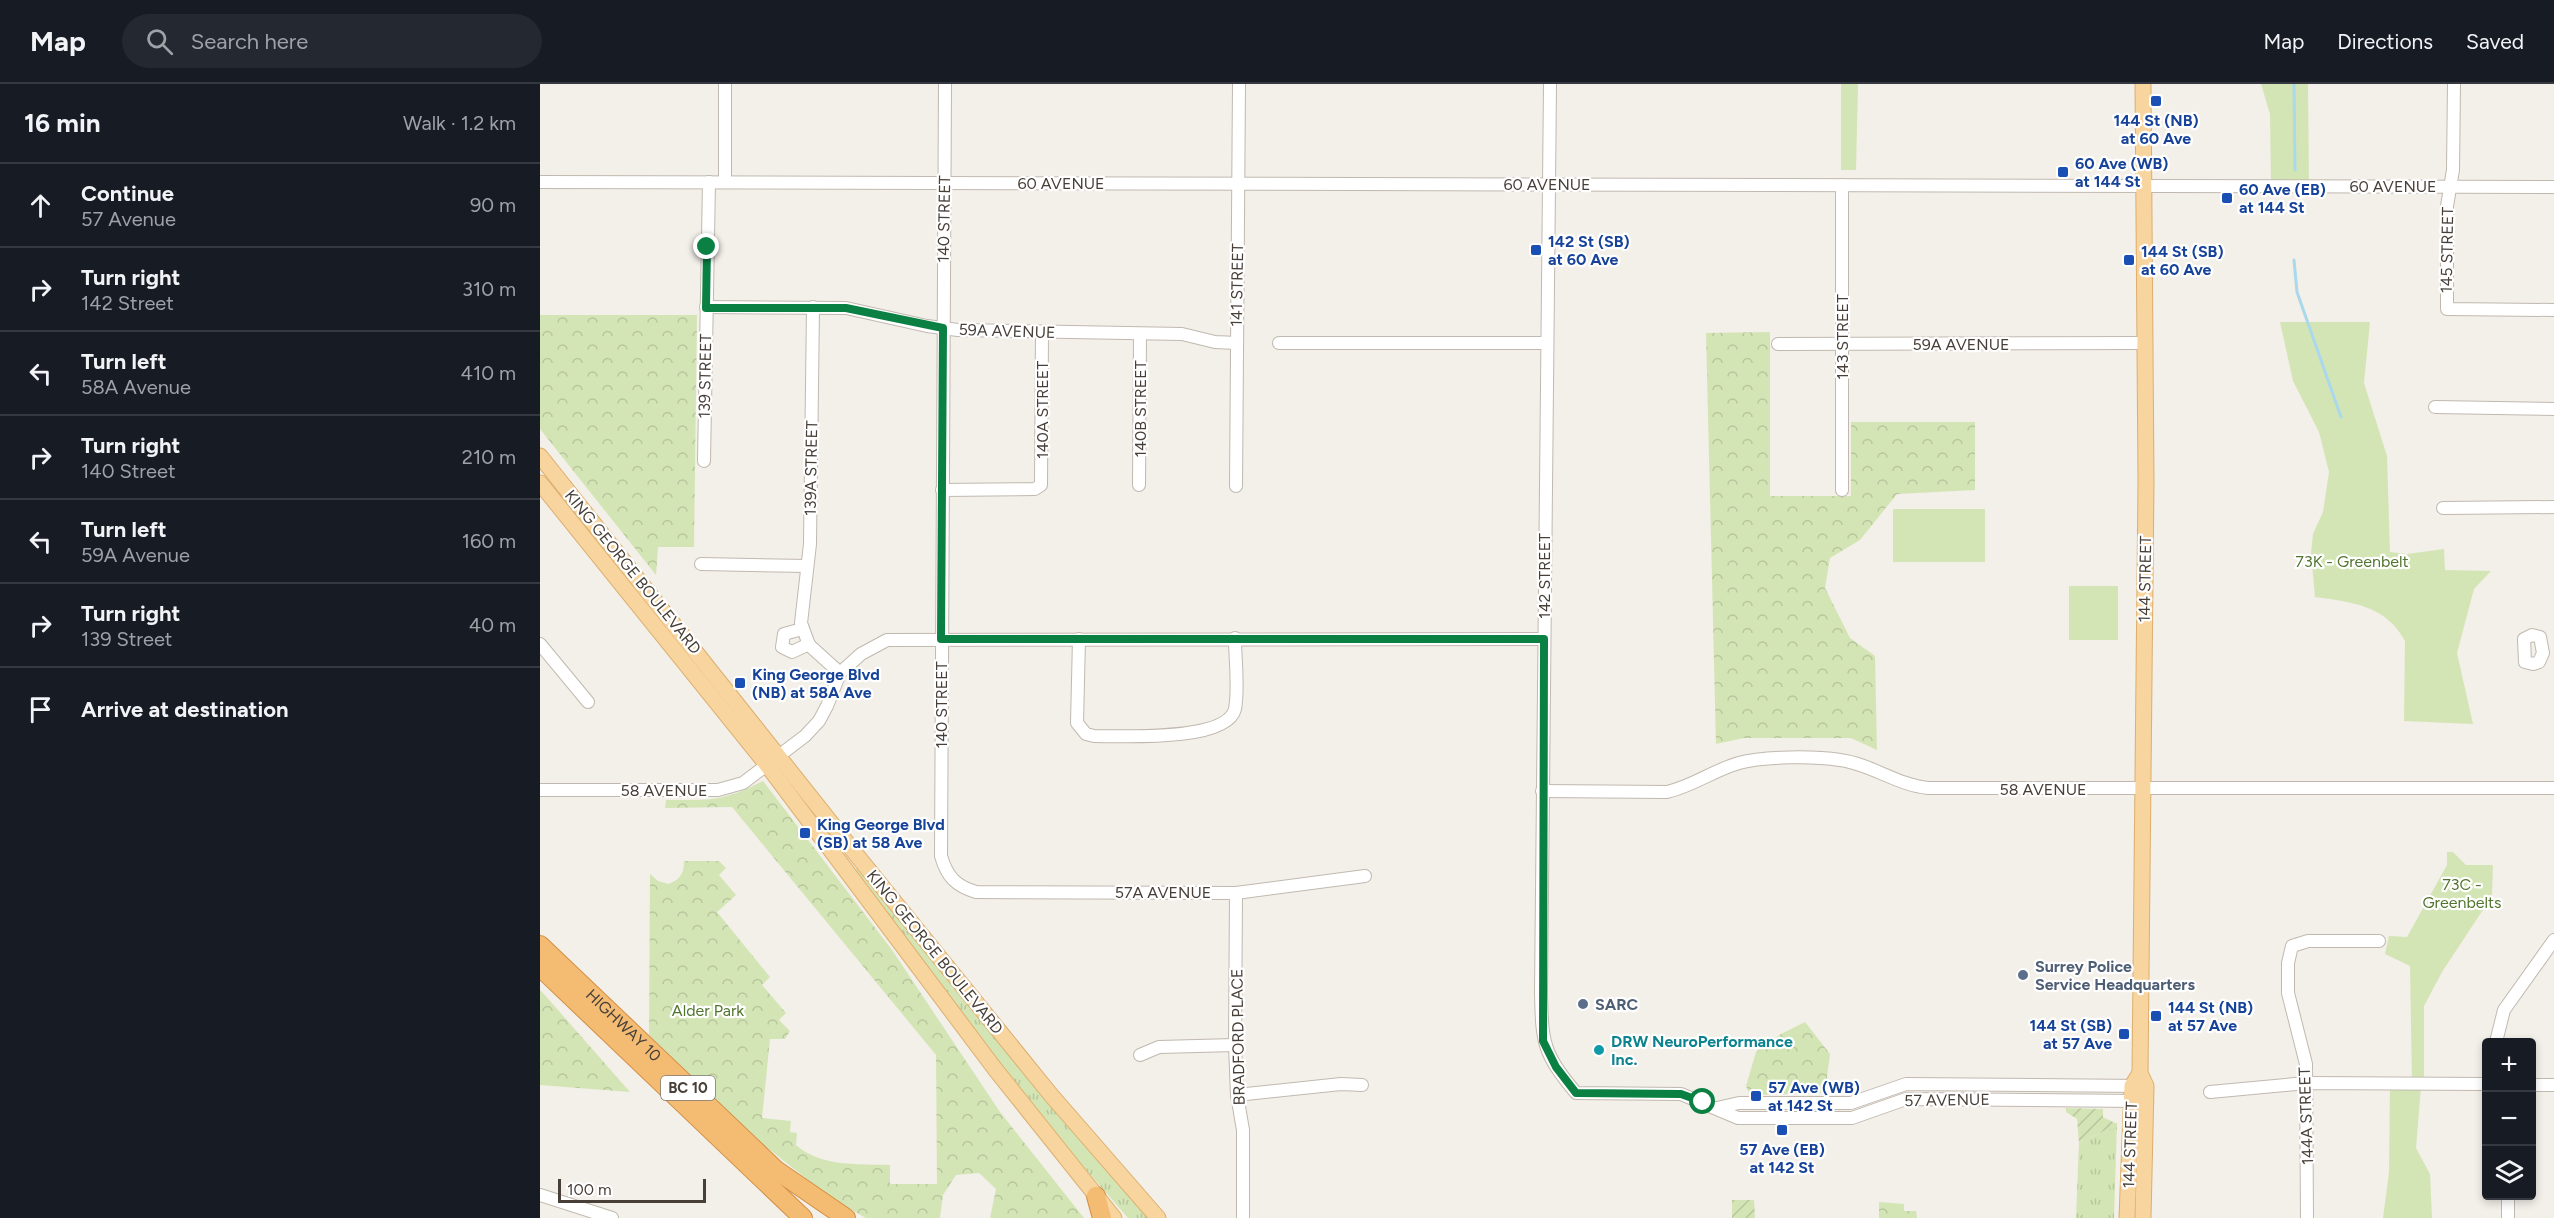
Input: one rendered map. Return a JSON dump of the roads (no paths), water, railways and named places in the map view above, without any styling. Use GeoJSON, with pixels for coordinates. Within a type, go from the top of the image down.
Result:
{"type":"FeatureCollection","features":[{"type":"Feature","properties":{"kind":"highway","name":"HIGHWAY 10"},"geometry":{"type":"LineString","coordinates":[[540,945],[776,1170],[846,1218]]}},
{"type":"Feature","properties":{"kind":"highway","name":"HIGHWAY 10"},"geometry":{"type":"LineString","coordinates":[[540,967],[803,1218]]}},
{"type":"Feature","properties":{"kind":"highway"},"geometry":{"type":"LineString","coordinates":[[1096,1196],[1102,1218]]}},
{"type":"Feature","properties":{"kind":"main road","name":"144 STREET"},"geometry":{"type":"LineString","coordinates":[[2143,84],[2145,343],[2139,1089],[2144,1218]]}},
{"type":"Feature","properties":{"kind":"main road","name":"KING GEORGE BOULEVARD"},"geometry":{"type":"LineString","coordinates":[[540,456],[773,761],[995,1069],[1114,1218]]}},
{"type":"Feature","properties":{"kind":"main road","name":"KING GEORGE BOULEVARD"},"geometry":{"type":"LineString","coordinates":[[540,483],[1051,1095],[1158,1218]]}},
{"type":"Feature","properties":{"kind":"main road","name":"144 STREET"},"geometry":{"type":"LineString","coordinates":[[2127,1218],[2139,1089]]}},
{"type":"Feature","properties":{"kind":"street"},"geometry":{"type":"LineString","coordinates":[[725,84],[725,182]]}},
{"type":"Feature","properties":{"kind":"street","name":"140 STREET"},"geometry":{"type":"LineString","coordinates":[[945,84],[940,856],[948,875],[961,887]]}},
{"type":"Feature","properties":{"kind":"street","name":"141 STREET"},"geometry":{"type":"LineString","coordinates":[[1236,486],[1239,84]]}},
{"type":"Feature","properties":{"kind":"street","name":"142 STREET"},"geometry":{"type":"LineString","coordinates":[[1550,84],[1542,791],[1542,1034],[1547,1051],[1556,1067],[1576,1093]]}},
{"type":"Feature","properties":{"kind":"street","name":"145 STREET"},"geometry":{"type":"LineString","coordinates":[[2454,84],[2453,170],[2450,186],[2446,309],[2554,310]]}},
{"type":"Feature","properties":{"kind":"street","name":"60 AVENUE"},"geometry":{"type":"LineString","coordinates":[[540,182],[2554,187]]}},
{"type":"Feature","properties":{"kind":"street","name":"139 STREET"},"geometry":{"type":"LineString","coordinates":[[704,461],[709,182]]}},
{"type":"Feature","properties":{"kind":"street","name":"143 STREET"},"geometry":{"type":"LineString","coordinates":[[1842,185],[1842,490]]}},
{"type":"Feature","properties":{"kind":"street","name":"59A AVENUE"},"geometry":{"type":"LineString","coordinates":[[706,308],[846,308],[943,328],[1182,334],[1215,342],[1237,343]]}},
{"type":"Feature","properties":{"kind":"street","name":"139A STREET"},"geometry":{"type":"LineString","coordinates":[[813,308],[807,566],[802,629],[809,644],[840,673]]}},
{"type":"Feature","properties":{"kind":"street","name":"140A STREET"},"geometry":{"type":"LineString","coordinates":[[942,490],[1039,487],[1042,479],[1042,332]]}},
{"type":"Feature","properties":{"kind":"street","name":"140B STREET"},"geometry":{"type":"LineString","coordinates":[[1139,485],[1140,334]]}},
{"type":"Feature","properties":{"kind":"street"},"geometry":{"type":"LineString","coordinates":[[1279,343],[1546,343]]}},
{"type":"Feature","properties":{"kind":"street","name":"59A AVENUE"},"geometry":{"type":"LineString","coordinates":[[1778,344],[2145,343]]}},
{"type":"Feature","properties":{"kind":"street"},"geometry":{"type":"LineString","coordinates":[[2435,407],[2554,409]]}},
{"type":"Feature","properties":{"kind":"street"},"geometry":{"type":"LineString","coordinates":[[2443,508],[2554,507]]}},
{"type":"Feature","properties":{"kind":"street"},"geometry":{"type":"LineString","coordinates":[[701,564],[807,566]]}},
{"type":"Feature","properties":{"kind":"street"},"geometry":{"type":"LineString","coordinates":[[802,629],[784,634],[782,647],[792,652],[809,644]]}},
{"type":"Feature","properties":{"kind":"street"},"geometry":{"type":"LineString","coordinates":[[1079,639],[1077,723],[1086,734],[1171,735],[1220,726],[1227,721],[1235,708],[1235,638]]}},
{"type":"Feature","properties":{"kind":"street"},"geometry":{"type":"LineString","coordinates":[[840,673],[861,654],[887,640],[1544,639]]}},
{"type":"Feature","properties":{"kind":"street"},"geometry":{"type":"LineString","coordinates":[[540,644],[588,702]]}},
{"type":"Feature","properties":{"kind":"street","name":"58 AVENUE"},"geometry":{"type":"LineString","coordinates":[[540,790],[718,790],[743,783],[805,736],[819,721],[840,673]]}},
{"type":"Feature","properties":{"kind":"street","name":"58 AVENUE"},"geometry":{"type":"LineString","coordinates":[[1542,791],[1666,792],[1685,788],[1737,764],[1769,759],[1839,759],[1914,786],[1928,788],[2554,788]]}},
{"type":"Feature","properties":{"kind":"street","name":"57A AVENUE"},"geometry":{"type":"LineString","coordinates":[[961,887],[976,892],[1236,892],[1365,876]]}},
{"type":"Feature","properties":{"kind":"street","name":"BRADFORD PLACE"},"geometry":{"type":"LineString","coordinates":[[1236,892],[1235,1046],[1237,1095],[1243,1130],[1243,1218]]}},
{"type":"Feature","properties":{"kind":"street"},"geometry":{"type":"LineString","coordinates":[[2497,1038],[2504,1010],[2554,940]]}},
{"type":"Feature","properties":{"kind":"street","name":"144A STREET"},"geometry":{"type":"LineString","coordinates":[[2307,1218],[2306,1065],[2288,993],[2288,963],[2292,946],[2308,942],[2379,941]]}},
{"type":"Feature","properties":{"kind":"street"},"geometry":{"type":"LineString","coordinates":[[1140,1055],[1159,1047],[1235,1046]]}},
{"type":"Feature","properties":{"kind":"street"},"geometry":{"type":"LineString","coordinates":[[2210,1092],[2306,1083],[2482,1084]]}},
{"type":"Feature","properties":{"kind":"street"},"geometry":{"type":"LineString","coordinates":[[1237,1095],[1341,1084],[1362,1085]]}},
{"type":"Feature","properties":{"kind":"street","name":"57 AVENUE"},"geometry":{"type":"LineString","coordinates":[[1576,1093],[1681,1094],[1717,1108],[1739,1103],[1851,1103],[1895,1086],[1913,1084],[2139,1089]]}},
{"type":"Feature","properties":{"kind":"street"},"geometry":{"type":"LineString","coordinates":[[2536,1085],[2554,1085]]}},
{"type":"Feature","properties":{"kind":"street"},"geometry":{"type":"LineString","coordinates":[[540,1195],[612,1218]]}},
{"type":"Feature","properties":{"kind":"street"},"geometry":{"type":"LineString","coordinates":[[2508,1200],[2508,1218]]}},
{"type":"Feature","properties":{"kind":"waterway"},"geometry":{"type":"LineString","coordinates":[[2294,84],[2295,170]]}},
{"type":"Feature","properties":{"kind":"waterway"},"geometry":{"type":"LineString","coordinates":[[2294,260],[2297,292],[2341,417]]}},
{"type":"Feature","properties":{"kind":"place","name":"144 St (NB) at 60 Ave"},"geometry":{"type":"Point","coordinates":[2156,101]}},
{"type":"Feature","properties":{"kind":"place","name":"60 Ave (WB) at 144 St"},"geometry":{"type":"Point","coordinates":[2063,172]}},
{"type":"Feature","properties":{"kind":"place","name":"60 Ave (EB) at 144 St"},"geometry":{"type":"Point","coordinates":[2227,198]}},
{"type":"Feature","properties":{"kind":"place","name":"142 St (SB) at 60 Ave"},"geometry":{"type":"Point","coordinates":[1536,250]}},
{"type":"Feature","properties":{"kind":"place","name":"144 St (SB) at 60 Ave"},"geometry":{"type":"Point","coordinates":[2129,260]}},
{"type":"Feature","properties":{"kind":"place","name":"King George Blvd (NB) at 58A Ave"},"geometry":{"type":"Point","coordinates":[740,683]}},
{"type":"Feature","properties":{"kind":"place","name":"King George Blvd (SB) at 58 Ave"},"geometry":{"type":"Point","coordinates":[805,833]}},
{"type":"Feature","properties":{"kind":"place","name":"Surrey Police Service Headquarters"},"geometry":{"type":"Point","coordinates":[2023,975]}},
{"type":"Feature","properties":{"kind":"place","name":"SARC"},"geometry":{"type":"Point","coordinates":[1583,1004]}},
{"type":"Feature","properties":{"kind":"place","name":"144 St (NB) at 57 Ave"},"geometry":{"type":"Point","coordinates":[2156,1016]}},
{"type":"Feature","properties":{"kind":"place","name":"144 St (SB) at 57 Ave"},"geometry":{"type":"Point","coordinates":[2124,1034]}},
{"type":"Feature","properties":{"kind":"place","name":"DRW NeuroPerformance Inc."},"geometry":{"type":"Point","coordinates":[1599,1050]}},
{"type":"Feature","properties":{"kind":"place","name":"57 Ave (WB) at 142 St"},"geometry":{"type":"Point","coordinates":[1756,1096]}},
{"type":"Feature","properties":{"kind":"place","name":"57 Ave (EB) at 142 St"},"geometry":{"type":"Point","coordinates":[1782,1130]}},
{"type":"Feature","properties":{"kind":"park label","name":"73K - Greenbelt"},"geometry":{"type":"Point","coordinates":[2352,561]}},
{"type":"Feature","properties":{"kind":"park label","name":"73C - Greenbelts"},"geometry":{"type":"Point","coordinates":[2462,893]}},
{"type":"Feature","properties":{"kind":"park label","name":"Alder Park"},"geometry":{"type":"Point","coordinates":[708,1010]}}]}
